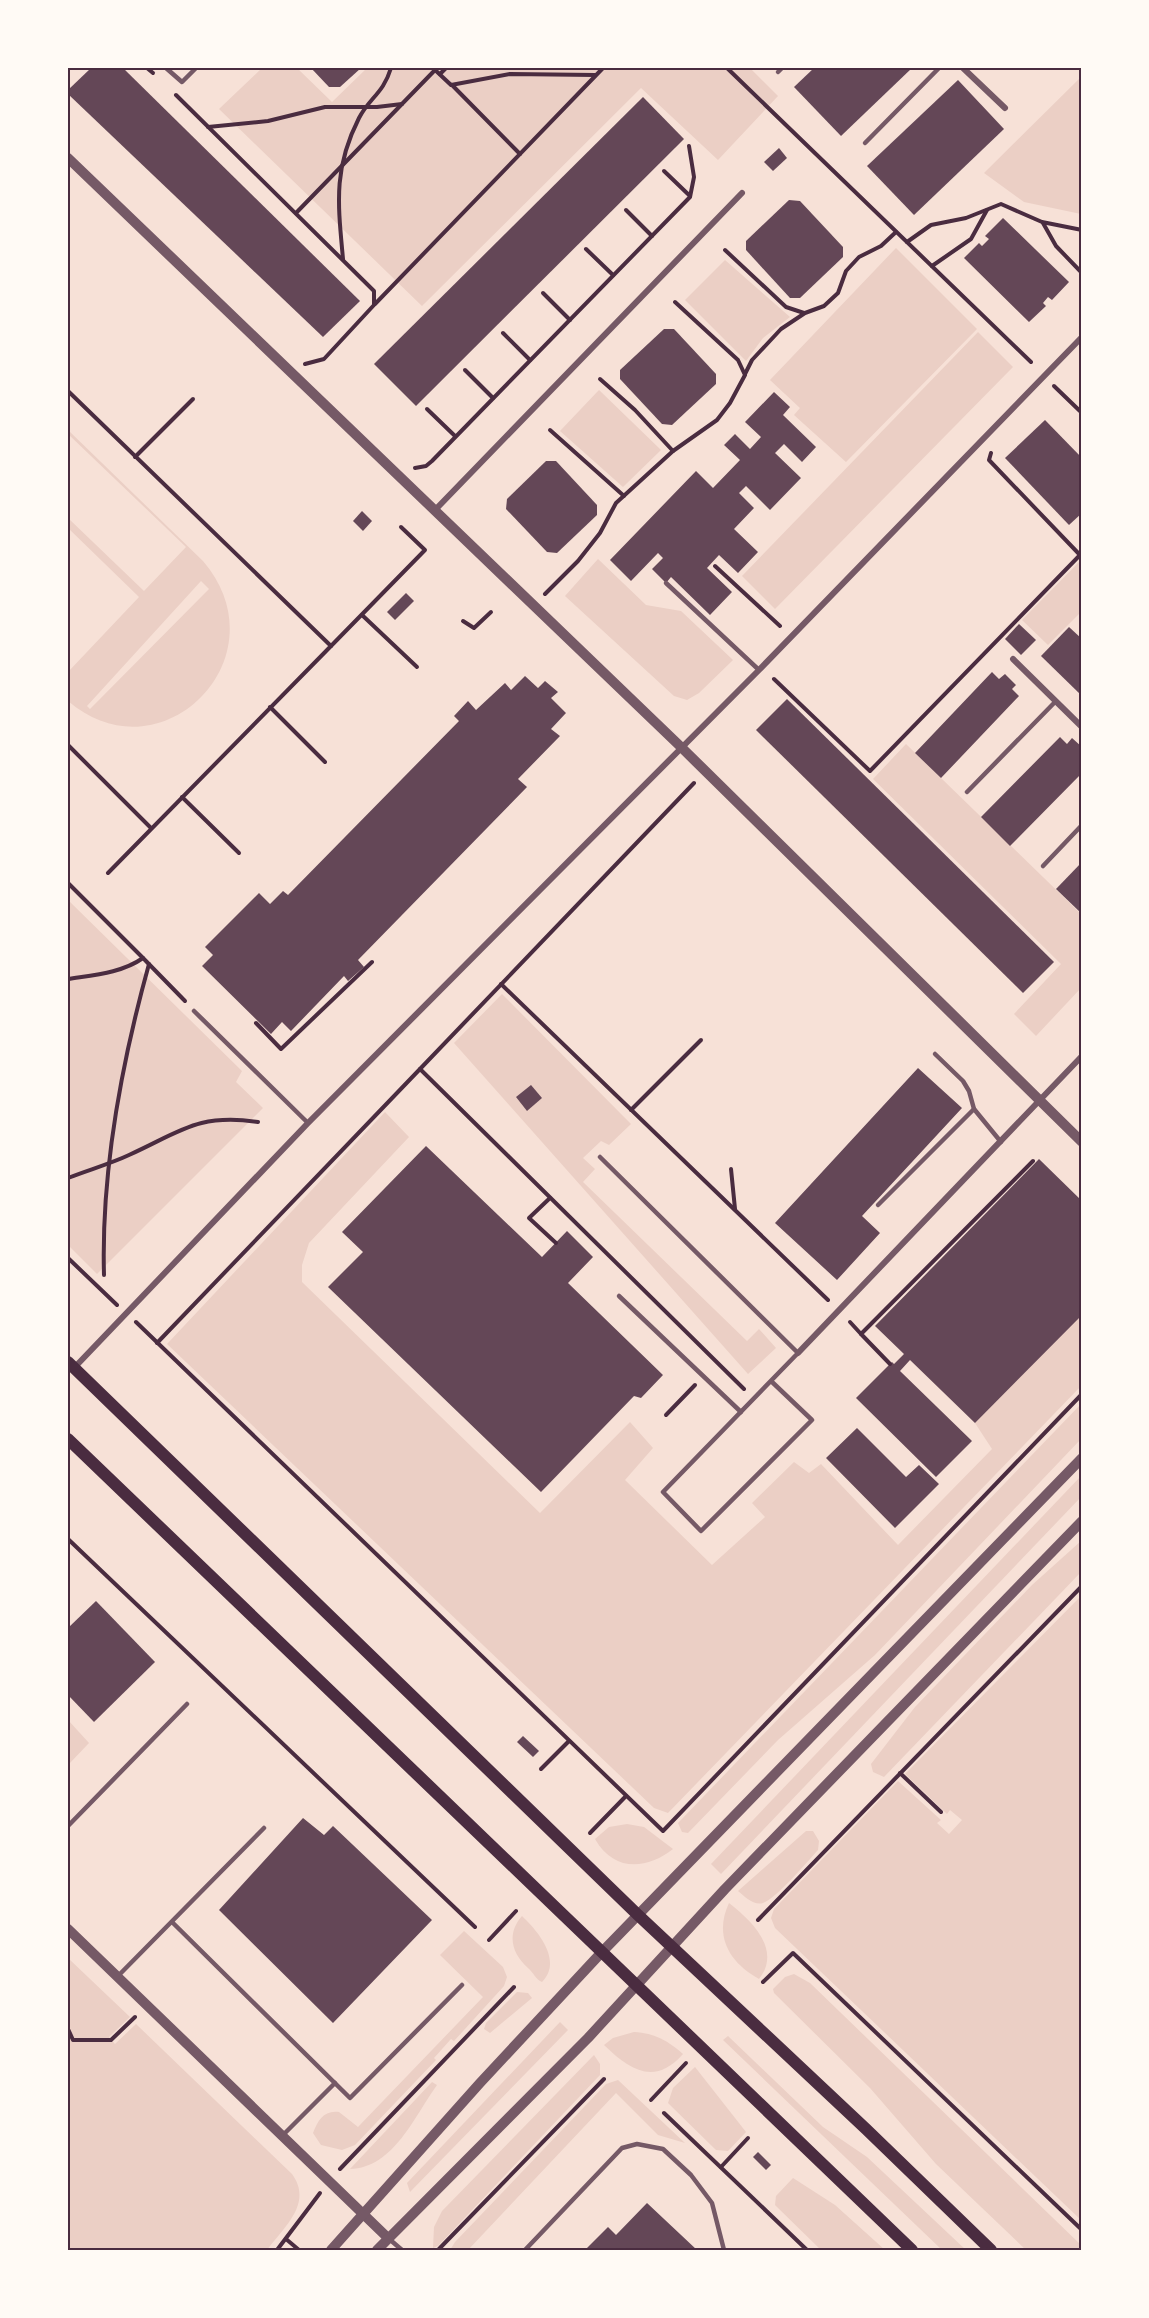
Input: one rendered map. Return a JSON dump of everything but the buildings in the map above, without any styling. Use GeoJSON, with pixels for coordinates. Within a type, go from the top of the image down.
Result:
{"type":"FeatureCollection","features":[{"type":"Feature","properties":{"kind":"main road"},"geometry":{"type":"LineString","coordinates":[[71,1365],[638,1915],[866,2128],[991,2250]]}},
{"type":"Feature","properties":{"kind":"main road"},"geometry":{"type":"LineString","coordinates":[[68,1439],[912,2250]]}},
{"type":"Feature","properties":{"kind":"street"},"geometry":{"type":"LineString","coordinates":[[963,68],[1005,108]]}},
{"type":"Feature","properties":{"kind":"street"},"geometry":{"type":"LineString","coordinates":[[68,158],[681,747],[1082,1142]]}},
{"type":"Feature","properties":{"kind":"street"},"geometry":{"type":"LineString","coordinates":[[435,510],[742,193]]}},
{"type":"Feature","properties":{"kind":"street"},"geometry":{"type":"LineString","coordinates":[[71,1365],[308,1123],[759,670],[1082,337]]}},
{"type":"Feature","properties":{"kind":"street"},"geometry":{"type":"LineString","coordinates":[[1013,659],[1082,728]]}},
{"type":"Feature","properties":{"kind":"street"},"geometry":{"type":"LineString","coordinates":[[798,1353],[1082,1056]]}},
{"type":"Feature","properties":{"kind":"street"},"geometry":{"type":"LineString","coordinates":[[331,2250],[601,1953],[1082,1458]]}},
{"type":"Feature","properties":{"kind":"street"},"geometry":{"type":"LineString","coordinates":[[377,2250],[516,2112],[637,1986],[725,1889],[1082,1521]]}},
{"type":"Feature","properties":{"kind":"street"},"geometry":{"type":"LineString","coordinates":[[68,1929],[388,2238]]}},
{"type":"Feature","properties":{"kind":"lane"},"geometry":{"type":"LineString","coordinates":[[166,68],[182,82],[196,68]]}},
{"type":"Feature","properties":{"kind":"lane"},"geometry":{"type":"LineString","coordinates":[[865,142],[939,68]]}},
{"type":"Feature","properties":{"kind":"lane"},"geometry":{"type":"LineString","coordinates":[[666,583],[759,670]]}},
{"type":"Feature","properties":{"kind":"lane"},"geometry":{"type":"LineString","coordinates":[[967,792],[1055,702]]}},
{"type":"Feature","properties":{"kind":"lane"},"geometry":{"type":"LineString","coordinates":[[1043,866],[1082,825]]}},
{"type":"Feature","properties":{"kind":"lane"},"geometry":{"type":"LineString","coordinates":[[194,1011],[308,1123]]}},
{"type":"Feature","properties":{"kind":"lane"},"geometry":{"type":"LineString","coordinates":[[935,1054],[963,1081],[969,1091],[974,1109],[1001,1142]]}},
{"type":"Feature","properties":{"kind":"lane"},"geometry":{"type":"LineString","coordinates":[[878,1205],[974,1109]]}},
{"type":"Feature","properties":{"kind":"lane"},"geometry":{"type":"LineString","coordinates":[[600,1157],[798,1353],[663,1492],[701,1531],[812,1420],[771,1381]]}},
{"type":"Feature","properties":{"kind":"lane"},"geometry":{"type":"LineString","coordinates":[[619,1296],[741,1412]]}},
{"type":"Feature","properties":{"kind":"lane"},"geometry":{"type":"LineString","coordinates":[[68,1826],[187,1704]]}},
{"type":"Feature","properties":{"kind":"lane"},"geometry":{"type":"LineString","coordinates":[[118,1976],[264,1828]]}},
{"type":"Feature","properties":{"kind":"lane"},"geometry":{"type":"LineString","coordinates":[[172,1922],[350,2098],[462,1985]]}},
{"type":"Feature","properties":{"kind":"lane"},"geometry":{"type":"LineString","coordinates":[[283,2135],[335,2083]]}},
{"type":"Feature","properties":{"kind":"lane"},"geometry":{"type":"LineString","coordinates":[[525,2250],[622,2148],[637,2144],[663,2149],[691,2175],[712,2203],[724,2250]]}},
{"type":"Feature","properties":{"kind":"lane"},"geometry":{"type":"LineString","coordinates":[[388,2238],[402,2250]]}},
{"type":"Feature","properties":{"kind":"path"},"geometry":{"type":"LineString","coordinates":[[147,68],[155,75]]}},
{"type":"Feature","properties":{"kind":"path"},"geometry":{"type":"LineString","coordinates":[[343,259],[339,211],[340,166],[346,143],[367,107],[384,87],[391,68]]}},
{"type":"Feature","properties":{"kind":"path"},"geometry":{"type":"LineString","coordinates":[[296,213],[403,104],[434,68],[520,154]]}},
{"type":"Feature","properties":{"kind":"path"},"geometry":{"type":"LineString","coordinates":[[440,74],[446,68]]}},
{"type":"Feature","properties":{"kind":"path"},"geometry":{"type":"LineString","coordinates":[[305,364],[324,358],[603,68]]}},
{"type":"Feature","properties":{"kind":"path"},"geometry":{"type":"LineString","coordinates":[[727,68],[1031,362]]}},
{"type":"Feature","properties":{"kind":"path"},"geometry":{"type":"LineString","coordinates":[[451,85],[510,74],[596,75]]}},
{"type":"Feature","properties":{"kind":"path"},"geometry":{"type":"LineString","coordinates":[[171,91],[374,291],[374,305]]}},
{"type":"Feature","properties":{"kind":"path"},"geometry":{"type":"LineString","coordinates":[[208,127],[268,121],[325,107],[403,104]]}},
{"type":"Feature","properties":{"kind":"path"},"geometry":{"type":"LineString","coordinates":[[414,468],[426,466],[690,197],[694,177],[689,146]]}},
{"type":"Feature","properties":{"kind":"path"},"geometry":{"type":"LineString","coordinates":[[664,171],[690,197]]}},
{"type":"Feature","properties":{"kind":"path"},"geometry":{"type":"LineString","coordinates":[[908,242],[931,225],[966,218],[1001,204],[1022,211],[1042,222],[1082,230]]}},
{"type":"Feature","properties":{"kind":"path"},"geometry":{"type":"LineString","coordinates":[[932,266],[971,239],[988,209]]}},
{"type":"Feature","properties":{"kind":"path"},"geometry":{"type":"LineString","coordinates":[[626,210],[652,236]]}},
{"type":"Feature","properties":{"kind":"path"},"geometry":{"type":"LineString","coordinates":[[1042,222],[1056,246],[1082,273]]}},
{"type":"Feature","properties":{"kind":"path"},"geometry":{"type":"LineString","coordinates":[[545,594],[578,561],[624,496],[673,451],[717,420],[730,403],[764,346],[781,329],[805,313],[824,306],[838,293],[846,271],[859,257],[881,246],[896,231]]}},
{"type":"Feature","properties":{"kind":"path"},"geometry":{"type":"LineString","coordinates":[[586,249],[613,275]]}},
{"type":"Feature","properties":{"kind":"path"},"geometry":{"type":"LineString","coordinates":[[725,250],[786,307],[805,313]]}},
{"type":"Feature","properties":{"kind":"path"},"geometry":{"type":"LineString","coordinates":[[543,292],[570,320]]}},
{"type":"Feature","properties":{"kind":"path"},"geometry":{"type":"LineString","coordinates":[[675,302],[738,360],[745,375]]}},
{"type":"Feature","properties":{"kind":"path"},"geometry":{"type":"LineString","coordinates":[[503,333],[530,360]]}},
{"type":"Feature","properties":{"kind":"path"},"geometry":{"type":"LineString","coordinates":[[465,370],[493,398]]}},
{"type":"Feature","properties":{"kind":"path"},"geometry":{"type":"LineString","coordinates":[[600,379],[635,410],[673,451]]}},
{"type":"Feature","properties":{"kind":"path"},"geometry":{"type":"LineString","coordinates":[[1046,393],[1054,385],[1082,413]]}},
{"type":"Feature","properties":{"kind":"path"},"geometry":{"type":"LineString","coordinates":[[68,391],[331,646]]}},
{"type":"Feature","properties":{"kind":"path"},"geometry":{"type":"LineString","coordinates":[[135,457],[193,399]]}},
{"type":"Feature","properties":{"kind":"path"},"geometry":{"type":"LineString","coordinates":[[427,409],[455,436]]}},
{"type":"Feature","properties":{"kind":"path"},"geometry":{"type":"LineString","coordinates":[[550,430],[624,496]]}},
{"type":"Feature","properties":{"kind":"path"},"geometry":{"type":"LineString","coordinates":[[774,679],[870,771],[1081,555],[989,460],[994,446]]}},
{"type":"Feature","properties":{"kind":"path"},"geometry":{"type":"LineString","coordinates":[[108,873],[425,550],[401,527]]}},
{"type":"Feature","properties":{"kind":"path"},"geometry":{"type":"LineString","coordinates":[[715,566],[780,626]]}},
{"type":"Feature","properties":{"kind":"path"},"geometry":{"type":"LineString","coordinates":[[463,621],[474,628],[491,612]]}},
{"type":"Feature","properties":{"kind":"path"},"geometry":{"type":"LineString","coordinates":[[362,615],[417,667]]}},
{"type":"Feature","properties":{"kind":"path"},"geometry":{"type":"LineString","coordinates":[[270,707],[325,762]]}},
{"type":"Feature","properties":{"kind":"path"},"geometry":{"type":"LineString","coordinates":[[68,745],[151,828]]}},
{"type":"Feature","properties":{"kind":"path"},"geometry":{"type":"LineString","coordinates":[[157,1343],[694,783]]}},
{"type":"Feature","properties":{"kind":"path"},"geometry":{"type":"LineString","coordinates":[[183,797],[239,853]]}},
{"type":"Feature","properties":{"kind":"path"},"geometry":{"type":"LineString","coordinates":[[68,883],[194,1011]]}},
{"type":"Feature","properties":{"kind":"path"},"geometry":{"type":"LineString","coordinates":[[68,979],[109,972],[134,964],[143,958]]}},
{"type":"Feature","properties":{"kind":"path"},"geometry":{"type":"LineString","coordinates":[[256,1023],[281,1048],[372,962]]}},
{"type":"Feature","properties":{"kind":"path"},"geometry":{"type":"LineString","coordinates":[[104,1275],[109,1162],[129,1036],[149,964]]}},
{"type":"Feature","properties":{"kind":"path"},"geometry":{"type":"LineString","coordinates":[[501,984],[832,1304]]}},
{"type":"Feature","properties":{"kind":"path"},"geometry":{"type":"LineString","coordinates":[[631,1110],[701,1040]]}},
{"type":"Feature","properties":{"kind":"path"},"geometry":{"type":"LineString","coordinates":[[420,1069],[753,1399]]}},
{"type":"Feature","properties":{"kind":"path"},"geometry":{"type":"LineString","coordinates":[[68,1178],[109,1162],[181,1128],[203,1121],[231,1118],[258,1122]]}},
{"type":"Feature","properties":{"kind":"path"},"geometry":{"type":"LineString","coordinates":[[861,1334],[1034,1161]]}},
{"type":"Feature","properties":{"kind":"path"},"geometry":{"type":"LineString","coordinates":[[731,1168],[735,1210]]}},
{"type":"Feature","properties":{"kind":"path"},"geometry":{"type":"LineString","coordinates":[[550,1198],[529,1218],[555,1244]]}},
{"type":"Feature","properties":{"kind":"path"},"geometry":{"type":"LineString","coordinates":[[68,1258],[111,1298]]}},
{"type":"Feature","properties":{"kind":"path"},"geometry":{"type":"LineString","coordinates":[[850,1322],[890,1364]]}},
{"type":"Feature","properties":{"kind":"path"},"geometry":{"type":"LineString","coordinates":[[139,1325],[663,1831],[1082,1394]]}},
{"type":"Feature","properties":{"kind":"path"},"geometry":{"type":"LineString","coordinates":[[666,1415],[717,1363]]}},
{"type":"Feature","properties":{"kind":"path"},"geometry":{"type":"LineString","coordinates":[[68,1539],[475,1927]]}},
{"type":"Feature","properties":{"kind":"path"},"geometry":{"type":"LineString","coordinates":[[758,1920],[1082,1586]]}},
{"type":"Feature","properties":{"kind":"path"},"geometry":{"type":"LineString","coordinates":[[541,1769],[569,1741]]}},
{"type":"Feature","properties":{"kind":"path"},"geometry":{"type":"LineString","coordinates":[[900,1773],[941,1812]]}},
{"type":"Feature","properties":{"kind":"path"},"geometry":{"type":"LineString","coordinates":[[590,1833],[626,1796]]}},
{"type":"Feature","properties":{"kind":"path"},"geometry":{"type":"LineString","coordinates":[[489,1940],[516,1911]]}},
{"type":"Feature","properties":{"kind":"path"},"geometry":{"type":"LineString","coordinates":[[763,1982],[792,1953],[1082,2230]]}},
{"type":"Feature","properties":{"kind":"path"},"geometry":{"type":"LineString","coordinates":[[344,2166],[441,2067],[514,1987]]}},
{"type":"Feature","properties":{"kind":"path"},"geometry":{"type":"LineString","coordinates":[[68,2029],[73,2040],[111,2040],[135,2017]]}},
{"type":"Feature","properties":{"kind":"path"},"geometry":{"type":"LineString","coordinates":[[651,2100],[686,2063]]}},
{"type":"Feature","properties":{"kind":"path"},"geometry":{"type":"LineString","coordinates":[[438,2250],[604,2079]]}},
{"type":"Feature","properties":{"kind":"path"},"geometry":{"type":"LineString","coordinates":[[664,2113],[807,2250]]}},
{"type":"Feature","properties":{"kind":"path"},"geometry":{"type":"LineString","coordinates":[[721,2167],[748,2138]]}},
{"type":"Feature","properties":{"kind":"path"},"geometry":{"type":"LineString","coordinates":[[277,2250],[317,2197]]}},
{"type":"Feature","properties":{"kind":"path"},"geometry":{"type":"LineString","coordinates":[[286,2239],[299,2250]]}},
{"type":"Feature","properties":{"kind":"shaded area"},"geometry":{"type":"Polygon","coordinates":[[[262,68],[297,68],[332,102],[367,68],[538,68],[541,70],[545,68],[750,68],[778,96],[718,160],[641,88],[422,306],[219,109],[262,68]]]}},
{"type":"Feature","properties":{"kind":"shaded area"},"geometry":{"type":"Polygon","coordinates":[[[1081,77],[1081,214],[1024,202],[984,173],[1081,77]]]}},
{"type":"Feature","properties":{"kind":"shaded area"},"geometry":{"type":"Polygon","coordinates":[[[896,248],[977,329],[846,462],[794,415],[800,408],[770,380],[896,248]]]}},
{"type":"Feature","properties":{"kind":"shaded area"},"geometry":{"type":"Polygon","coordinates":[[[725,260],[790,317],[763,338],[746,361],[685,300],[725,260]]]}},
{"type":"Feature","properties":{"kind":"shaded area"},"geometry":{"type":"Polygon","coordinates":[[[978,332],[1013,367],[775,609],[742,576],[978,332]]]}},
{"type":"Feature","properties":{"kind":"shaded area"},"geometry":{"type":"Polygon","coordinates":[[[599,390],[661,450],[623,487],[560,431],[599,390]]]}},
{"type":"Feature","properties":{"kind":"shaded area"},"geometry":{"type":"Polygon","coordinates":[[[68,430],[203,561],[225,598],[230,635],[221,669],[201,697],[173,717],[140,726],[104,722],[68,701],[68,672],[139,597],[68,528],[68,518],[144,591],[186,547],[68,434],[68,430]],[[201,581],[87,706],[90,709],[209,589],[201,581]]]}},
{"type":"Feature","properties":{"kind":"shaded area"},"geometry":{"type":"Polygon","coordinates":[[[598,559],[646,605],[681,611],[733,660],[699,693],[687,700],[674,696],[565,596],[598,559]]]}},
{"type":"Feature","properties":{"kind":"shaded area"},"geometry":{"type":"Polygon","coordinates":[[[1081,560],[1081,612],[1048,645],[1022,620],[1081,560]]]}},
{"type":"Feature","properties":{"kind":"shaded area"},"geometry":{"type":"Polygon","coordinates":[[[906,744],[1081,914],[1081,988],[1036,1036],[1014,1014],[1061,964],[873,779],[906,744]]]}},
{"type":"Feature","properties":{"kind":"shaded area"},"geometry":{"type":"Polygon","coordinates":[[[68,900],[242,1071],[236,1082],[263,1108],[97,1274],[68,1245],[68,900]]]}},
{"type":"Feature","properties":{"kind":"shaded area"},"geometry":{"type":"Polygon","coordinates":[[[502,994],[631,1124],[609,1145],[601,1141],[583,1158],[595,1169],[583,1182],[747,1341],[759,1329],[776,1348],[748,1374],[454,1043],[502,994]]]}},
{"type":"Feature","properties":{"kind":"shaded area"},"geometry":{"type":"Polygon","coordinates":[[[385,1112],[409,1137],[309,1243],[302,1265],[302,1282],[540,1513],[630,1422],[653,1448],[625,1480],[712,1565],[765,1517],[752,1503],[794,1462],[809,1473],[821,1464],[898,1545],[992,1449],[975,1423],[1081,1315],[1082,1385],[668,1813],[654,1808],[167,1344],[385,1112]]]}},
{"type":"Feature","properties":{"kind":"shaded area"},"geometry":{"type":"Polygon","coordinates":[[[1081,1404],[1081,1439],[875,1655],[778,1740],[688,1833],[682,1832],[678,1823],[1081,1404]]]}},
{"type":"Feature","properties":{"kind":"shaded area"},"geometry":{"type":"Polygon","coordinates":[[[1081,1476],[1081,1497],[721,1874],[711,1864],[1081,1476]]]}},
{"type":"Feature","properties":{"kind":"shaded area"},"geometry":{"type":"Polygon","coordinates":[[[1081,1541],[1081,1572],[884,1777],[873,1772],[871,1764],[915,1707],[1032,1585],[1081,1541]]]}},
{"type":"Feature","properties":{"kind":"shaded area"},"geometry":{"type":"Polygon","coordinates":[[[1081,1596],[1081,2220],[775,1928],[771,1918],[774,1909],[898,1781],[941,1820],[937,1823],[949,1834],[962,1820],[950,1810],[947,1814],[905,1774],[1081,1596]]]}},
{"type":"Feature","properties":{"kind":"shaded area"},"geometry":{"type":"Polygon","coordinates":[[[68,1720],[89,1743],[68,1765],[68,1720]]]}},
{"type":"Feature","properties":{"kind":"shaded area"},"geometry":{"type":"Polygon","coordinates":[[[627,1824],[644,1827],[673,1849],[663,1856],[641,1864],[621,1862],[611,1857],[595,1839],[609,1827],[627,1824]]]}},
{"type":"Feature","properties":{"kind":"shaded area"},"geometry":{"type":"Polygon","coordinates":[[[806,1831],[813,1831],[819,1841],[818,1850],[776,1895],[760,1904],[749,1900],[738,1891],[806,1831]]]}},
{"type":"Feature","properties":{"kind":"shaded area"},"geometry":{"type":"Polygon","coordinates":[[[729,1903],[755,1927],[766,1947],[765,1968],[759,1979],[739,1964],[727,1947],[723,1926],[729,1903]]]}},
{"type":"Feature","properties":{"kind":"shaded area"},"geometry":{"type":"Polygon","coordinates":[[[522,1916],[541,1938],[549,1956],[548,1974],[542,1982],[522,1962],[513,1944],[514,1930],[522,1916]]]}},
{"type":"Feature","properties":{"kind":"shaded area"},"geometry":{"type":"Polygon","coordinates":[[[464,1931],[503,1967],[507,1977],[504,1986],[454,2041],[451,2039],[434,2058],[436,2060],[355,2145],[342,2150],[321,2145],[313,2133],[322,2117],[329,2113],[339,2112],[358,2127],[483,1997],[440,1955],[464,1931]]]}},
{"type":"Feature","properties":{"kind":"shaded area"},"geometry":{"type":"Polygon","coordinates":[[[68,1958],[130,2017],[109,2037],[115,2044],[136,2024],[292,2174],[298,2185],[298,2204],[288,2223],[267,2250],[68,2250],[68,1958]]]}},
{"type":"Feature","properties":{"kind":"shaded area"},"geometry":{"type":"Polygon","coordinates":[[[794,1974],[810,1983],[1081,2245],[1081,2250],[1026,2250],[936,2164],[870,2088],[774,1993],[773,1989],[785,1977],[794,1974]]]}},
{"type":"Feature","properties":{"kind":"shaded area"},"geometry":{"type":"Polygon","coordinates":[[[517,1992],[528,1993],[532,1998],[490,2033],[484,2029],[486,2023],[517,1992]]]}},
{"type":"Feature","properties":{"kind":"shaded area"},"geometry":{"type":"Polygon","coordinates":[[[560,2022],[568,2030],[410,2192],[407,2183],[560,2022]]]}},
{"type":"Feature","properties":{"kind":"shaded area"},"geometry":{"type":"Polygon","coordinates":[[[634,2032],[661,2039],[683,2054],[662,2070],[642,2071],[632,2067],[604,2045],[613,2038],[634,2032]]]}},
{"type":"Feature","properties":{"kind":"shaded area"},"geometry":{"type":"Polygon","coordinates":[[[728,2036],[823,2127],[867,2157],[966,2250],[942,2250],[723,2040],[728,2036]]]}},
{"type":"Feature","properties":{"kind":"shaded area"},"geometry":{"type":"Polygon","coordinates":[[[594,2055],[600,2064],[600,2075],[438,2246],[433,2248],[434,2227],[442,2211],[594,2055]]]}},
{"type":"Feature","properties":{"kind":"shaded area"},"geometry":{"type":"Polygon","coordinates":[[[695,2067],[746,2132],[728,2151],[716,2150],[668,2103],[673,2088],[695,2067]]]}},
{"type":"Feature","properties":{"kind":"shaded area"},"geometry":{"type":"Polygon","coordinates":[[[618,2080],[685,2143],[658,2135],[616,2093],[468,2250],[450,2250],[455,2242],[606,2084],[618,2080]]]}},
{"type":"Feature","properties":{"kind":"shaded area"},"geometry":{"type":"Polygon","coordinates":[[[432,2082],[437,2085],[402,2138],[391,2150],[379,2160],[350,2169],[432,2082]]]}},
{"type":"Feature","properties":{"kind":"shaded area"},"geometry":{"type":"Polygon","coordinates":[[[793,2178],[835,2205],[885,2250],[821,2250],[775,2205],[776,2196],[793,2178]]]}}]}
